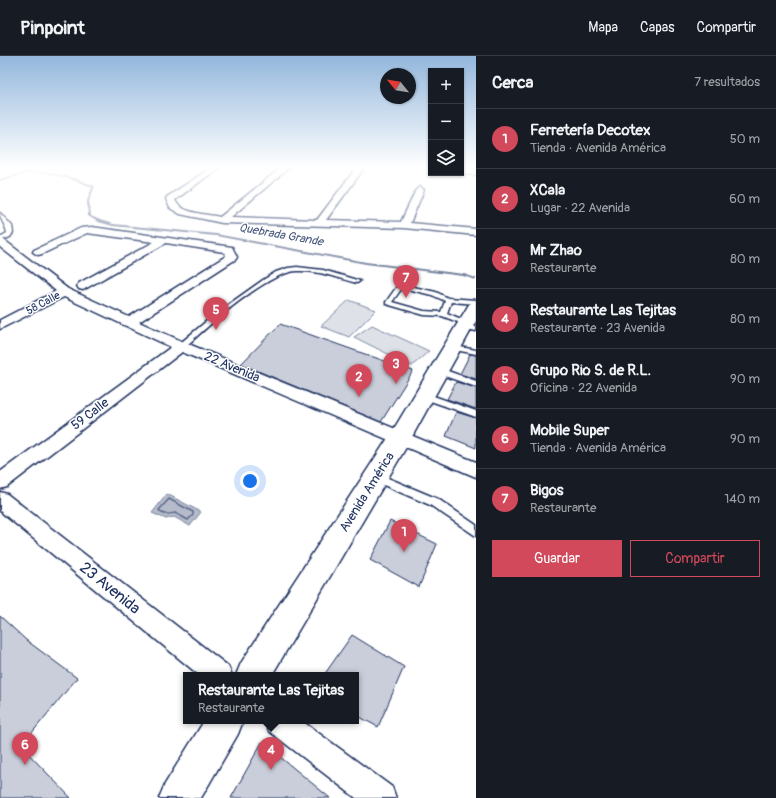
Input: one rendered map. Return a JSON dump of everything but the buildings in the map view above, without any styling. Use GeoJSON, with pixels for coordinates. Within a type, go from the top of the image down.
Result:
{"type":"FeatureCollection","features":[{"type":"Feature","properties":{"kind":"main road","name":"Avenida América"},"geometry":{"type":"LineString","coordinates":[[255,672],[400,438],[472,317]]}},
{"type":"Feature","properties":{"kind":"main road"},"geometry":{"type":"LineString","coordinates":[[179,798],[223,724]]}},
{"type":"Feature","properties":{"kind":"street"},"geometry":{"type":"LineString","coordinates":[[171,202],[173,206],[183,212],[222,220],[404,225],[476,232]]}},
{"type":"Feature","properties":{"kind":"street"},"geometry":{"type":"LineString","coordinates":[[222,220],[244,202]]}},
{"type":"Feature","properties":{"kind":"street"},"geometry":{"type":"LineString","coordinates":[[319,223],[335,202]]}},
{"type":"Feature","properties":{"kind":"street"},"geometry":{"type":"LineString","coordinates":[[404,225],[415,202]]}},
{"type":"Feature","properties":{"kind":"street"},"geometry":{"type":"LineString","coordinates":[[38,252],[85,230],[228,249],[232,257],[130,322]]}},
{"type":"Feature","properties":{"kind":"street"},"geometry":{"type":"LineString","coordinates":[[82,286],[165,240]]}},
{"type":"Feature","properties":{"kind":"street","name":"22 Avenida"},"geometry":{"type":"LineString","coordinates":[[0,241],[64,292],[181,346],[476,470]]}},
{"type":"Feature","properties":{"kind":"street","name":"58 Calle"},"geometry":{"type":"LineString","coordinates":[[0,325],[64,292]]}},
{"type":"Feature","properties":{"kind":"street","name":"59 Calle"},"geometry":{"type":"LineString","coordinates":[[0,482],[181,346]]}},
{"type":"Feature","properties":{"kind":"street","name":"23 Avenida"},"geometry":{"type":"LineString","coordinates":[[0,500],[215,672]]}},
{"type":"Feature","properties":{"kind":"street"},"geometry":{"type":"LineString","coordinates":[[283,724],[381,798]]}},
{"type":"Feature","properties":{"kind":"lane"},"geometry":{"type":"LineString","coordinates":[[0,214],[10,226],[10,233],[0,241]]}},
{"type":"Feature","properties":{"kind":"lane"},"geometry":{"type":"LineString","coordinates":[[181,346],[260,285],[287,270],[323,271],[357,281]]}},
{"type":"Feature","properties":{"kind":"lane"},"geometry":{"type":"LineString","coordinates":[[400,286],[434,293],[449,300],[472,317],[424,313],[388,303],[400,286]]}},
{"type":"Feature","properties":{"kind":"lane"},"geometry":{"type":"LineString","coordinates":[[443,314],[449,300]]}},
{"type":"Feature","properties":{"kind":"lane"},"geometry":{"type":"LineString","coordinates":[[453,347],[476,352]]}},
{"type":"Feature","properties":{"kind":"lane"},"geometry":{"type":"LineString","coordinates":[[439,371],[476,384]]}},
{"type":"Feature","properties":{"kind":"lane"},"geometry":{"type":"LineString","coordinates":[[425,396],[476,414]]}},
{"type":"Feature","properties":{"kind":"lane"},"geometry":{"type":"LineString","coordinates":[[376,476],[434,502],[476,531]]}},
{"type":"Feature","properties":{"kind":"shaded area"},"geometry":{"type":"Polygon","coordinates":[[[349,300],[376,310],[349,337],[321,326],[349,300]]]}},
{"type":"Feature","properties":{"kind":"shaded area"},"geometry":{"type":"Polygon","coordinates":[[[372,325],[429,351],[412,366],[354,337],[372,325]]]}},
{"type":"Feature","properties":{"kind":"water"},"geometry":{"type":"Polygon","coordinates":[[[167,494],[201,512],[190,526],[174,517],[166,519],[152,513],[167,494]]]}},
{"type":"Feature","properties":{"kind":"waterway","name":"Quebrada Grande"},"geometry":{"type":"LineString","coordinates":[[88,202],[90,216],[99,221],[113,225],[216,235],[366,263],[464,275],[476,279]]}},
{"type":"Feature","properties":{"kind":"place","name":"Bigos"},"geometry":{"type":"Point","coordinates":[406,298]}},
{"type":"Feature","properties":{"kind":"place","name":"Grupo Rio S. de R.L."},"geometry":{"type":"Point","coordinates":[216,330]}},
{"type":"Feature","properties":{"kind":"place","name":"Mr Zhao"},"geometry":{"type":"Point","coordinates":[396,384]}},
{"type":"Feature","properties":{"kind":"place","name":"XCala"},"geometry":{"type":"Point","coordinates":[359,397]}},
{"type":"Feature","properties":{"kind":"place","name":"Ferretería Decotex"},"geometry":{"type":"Point","coordinates":[404,552]}},
{"type":"Feature","properties":{"kind":"place","name":"Mobile Super"},"geometry":{"type":"Point","coordinates":[25,765]}},
{"type":"Feature","properties":{"kind":"place","name":"Restaurante Las Tejitas"},"geometry":{"type":"Point","coordinates":[271,770]}}]}
